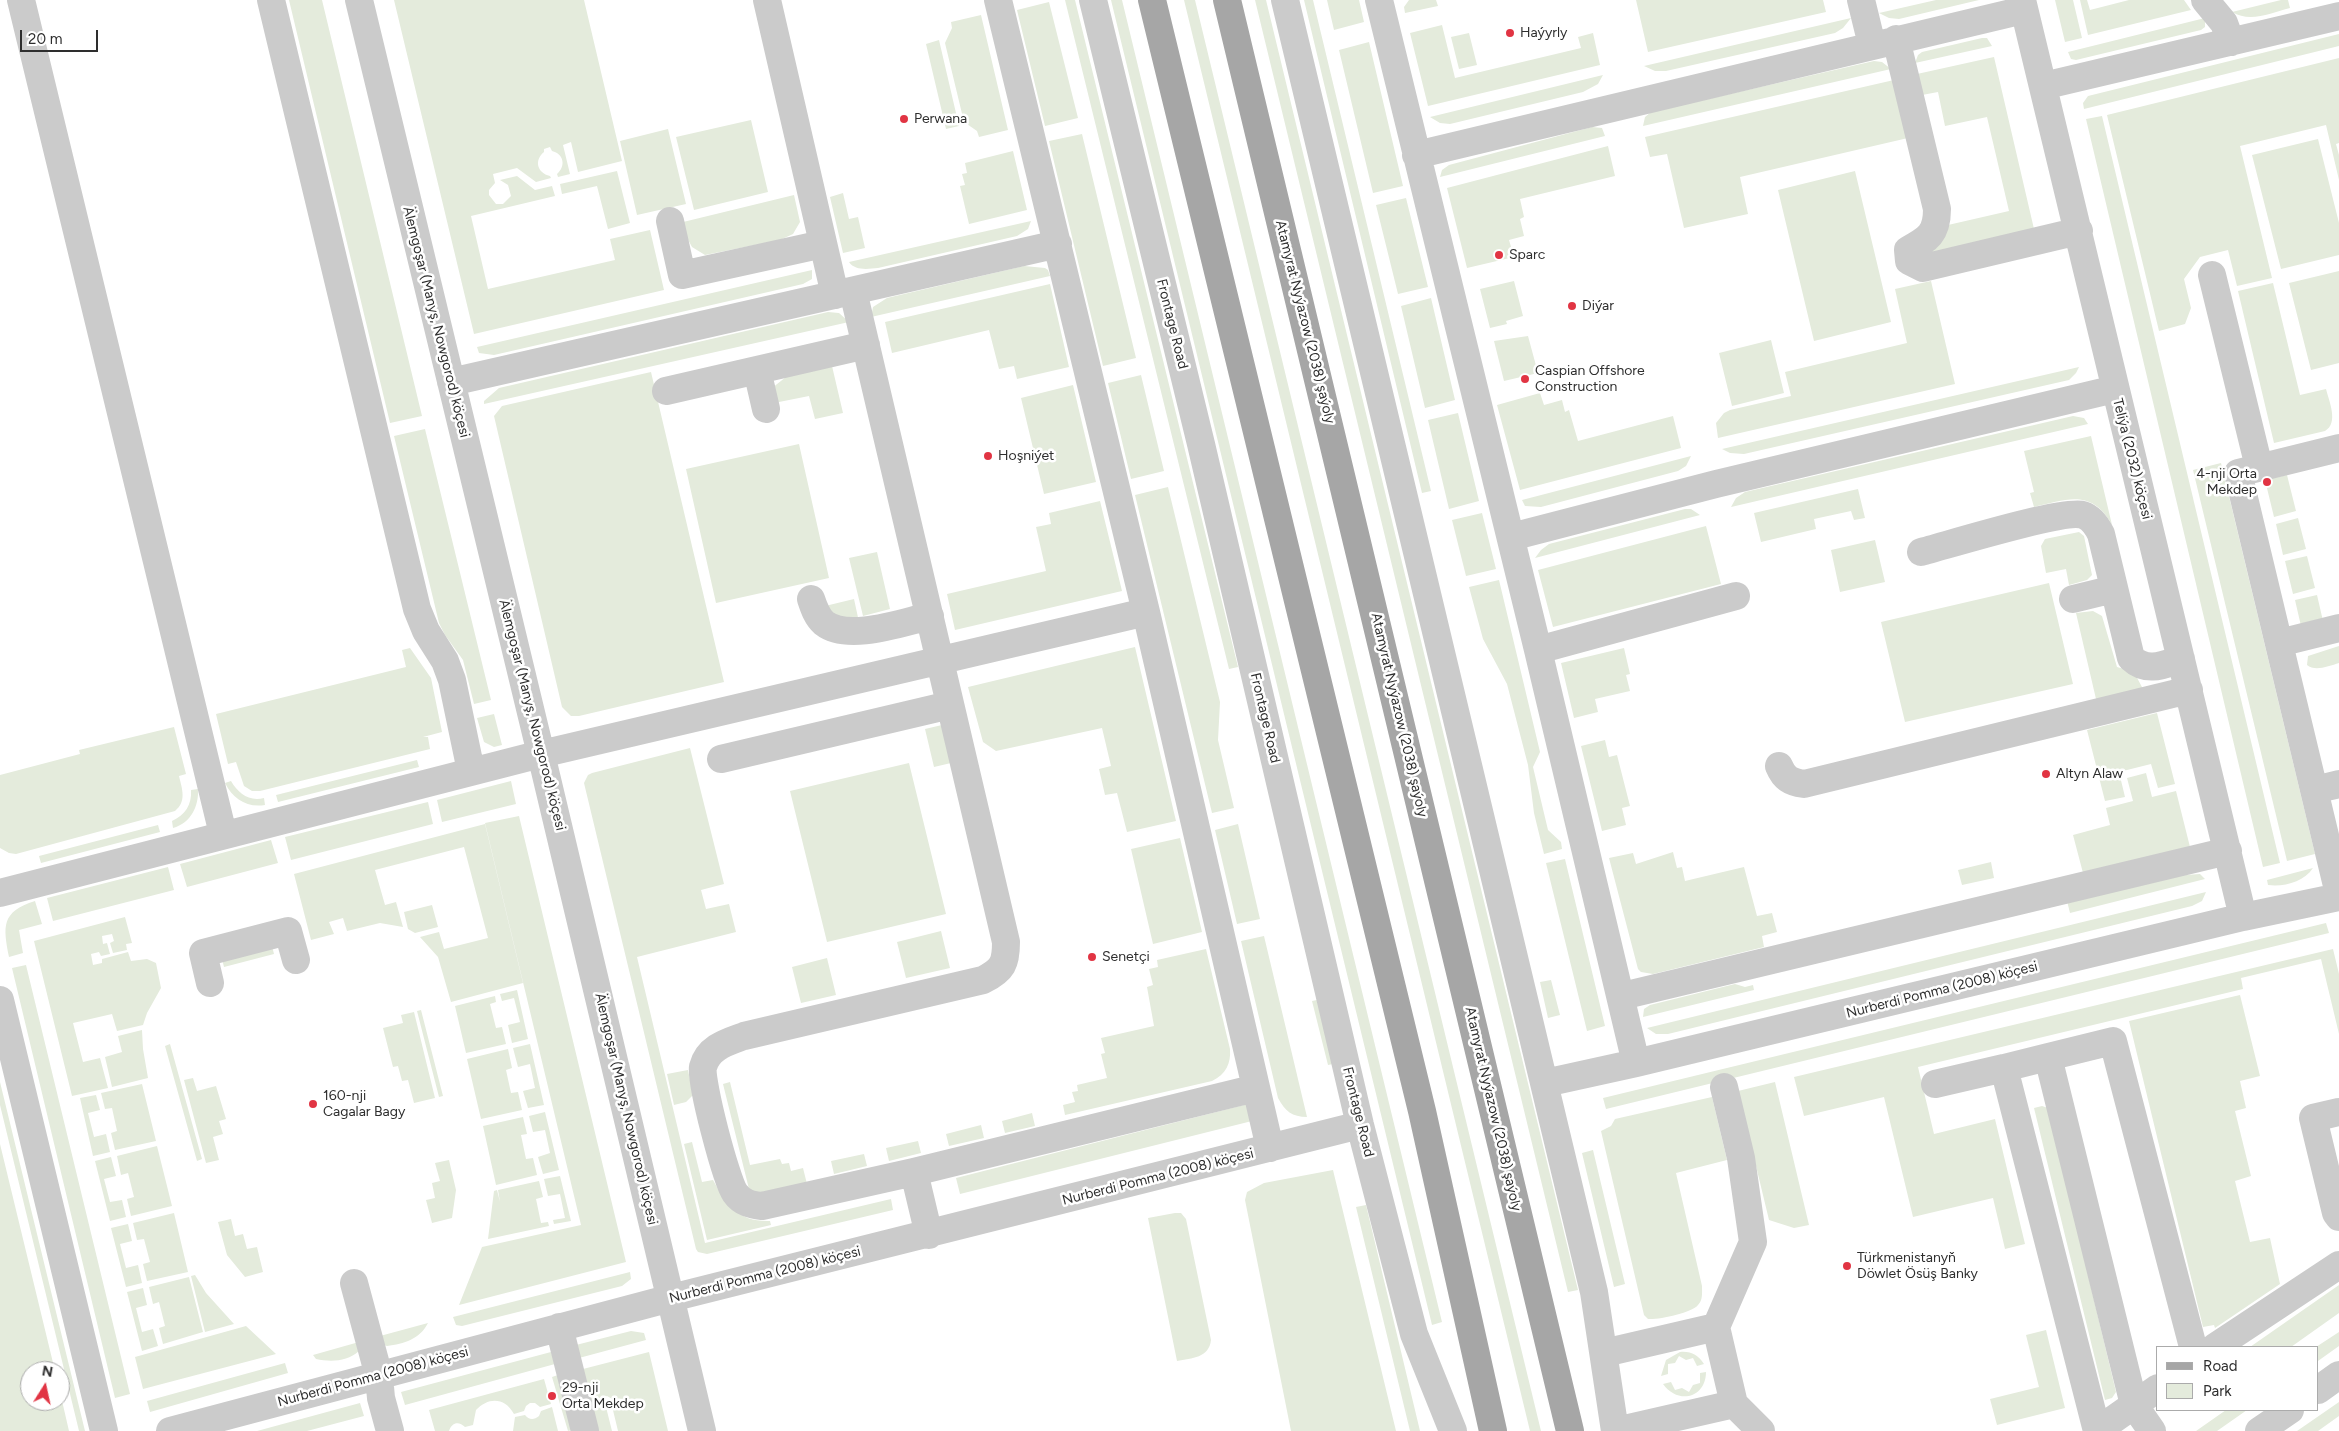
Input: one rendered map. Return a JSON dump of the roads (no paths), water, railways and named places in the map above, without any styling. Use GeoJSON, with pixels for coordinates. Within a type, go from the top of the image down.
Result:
{"type":"FeatureCollection","features":[{"type":"Feature","properties":{"kind":"main road"},"geometry":{"type":"LineString","coordinates":[[1152,0],[1422,1111],[1494,1431]]}},
{"type":"Feature","properties":{"kind":"main road","name":"Atamyrat Nyýazow (2038) şaýoly"},"geometry":{"type":"LineString","coordinates":[[1227,0],[1570,1431]]}},
{"type":"Feature","properties":{"kind":"street"},"geometry":{"type":"LineString","coordinates":[[22,0],[224,834]]}},
{"type":"Feature","properties":{"kind":"street"},"geometry":{"type":"LineString","coordinates":[[271,0],[417,609],[426,631],[445,661],[452,680],[471,771]]}},
{"type":"Feature","properties":{"kind":"street","name":"Älemgoşar (Manyş, Nowgorod) köçesi"},"geometry":{"type":"LineString","coordinates":[[359,0],[702,1431]]}},
{"type":"Feature","properties":{"kind":"street"},"geometry":{"type":"LineString","coordinates":[[767,0],[823,244],[866,345],[1006,942],[1006,955],[1002,966],[996,973],[983,980],[744,1036],[718,1045],[708,1056],[703,1067],[704,1084],[726,1168],[736,1194],[748,1204],[762,1206],[914,1172],[1256,1088]]}},
{"type":"Feature","properties":{"kind":"street"},"geometry":{"type":"LineString","coordinates":[[998,0],[1146,612],[1270,1148]]}},
{"type":"Feature","properties":{"kind":"street","name":"Frontage Road"},"geometry":{"type":"LineString","coordinates":[[1093,0],[1201,444],[1360,1125],[1414,1334],[1453,1431]]}},
{"type":"Feature","properties":{"kind":"street"},"geometry":{"type":"LineString","coordinates":[[1285,0],[1594,1292],[1616,1431],[1734,1404]]}},
{"type":"Feature","properties":{"kind":"street"},"geometry":{"type":"LineString","coordinates":[[1379,0],[1622,996],[1636,1063]]}},
{"type":"Feature","properties":{"kind":"street"},"geometry":{"type":"LineString","coordinates":[[1861,0],[1884,42],[1937,209],[1937,222],[1932,234],[1908,250],[1909,261],[1923,268],[2079,231]]}},
{"type":"Feature","properties":{"kind":"street"},"geometry":{"type":"LineString","coordinates":[[2204,0],[2224,23],[2231,42]]}},
{"type":"Feature","properties":{"kind":"street"},"geometry":{"type":"LineString","coordinates":[[1416,155],[1884,42],[2023,5]]}},
{"type":"Feature","properties":{"kind":"street","name":"Teliýa (2032) köçesi"},"geometry":{"type":"LineString","coordinates":[[2023,5],[2079,231],[2114,389],[2243,917]]}},
{"type":"Feature","properties":{"kind":"street"},"geometry":{"type":"LineString","coordinates":[[2043,86],[2231,42],[2309,11],[2339,16]]}},
{"type":"Feature","properties":{"kind":"street"},"geometry":{"type":"LineString","coordinates":[[670,221],[682,276],[823,244]]}},
{"type":"Feature","properties":{"kind":"street"},"geometry":{"type":"LineString","coordinates":[[451,382],[1058,244]]}},
{"type":"Feature","properties":{"kind":"street"},"geometry":{"type":"LineString","coordinates":[[2212,275],[2259,468]]}},
{"type":"Feature","properties":{"kind":"street"},"geometry":{"type":"LineString","coordinates":[[666,391],[866,345]]}},
{"type":"Feature","properties":{"kind":"street"},"geometry":{"type":"LineString","coordinates":[[757,370],[766,409]]}},
{"type":"Feature","properties":{"kind":"street"},"geometry":{"type":"LineString","coordinates":[[1510,537],[1716,484],[2114,389]]}},
{"type":"Feature","properties":{"kind":"street"},"geometry":{"type":"LineString","coordinates":[[2339,448],[2238,473],[2279,643],[2326,787],[2339,896]]}},
{"type":"Feature","properties":{"kind":"street"},"geometry":{"type":"LineString","coordinates":[[1921,552],[2044,520],[2081,514],[2089,517],[2101,534],[2131,658],[2139,665],[2151,668],[2181,659]]}},
{"type":"Feature","properties":{"kind":"street"},"geometry":{"type":"LineString","coordinates":[[2073,599],[2114,589]]}},
{"type":"Feature","properties":{"kind":"street"},"geometry":{"type":"LineString","coordinates":[[1538,650],[1736,596]]}},
{"type":"Feature","properties":{"kind":"street"},"geometry":{"type":"LineString","coordinates":[[811,600],[819,618],[825,624],[839,629],[872,630],[930,616]]}},
{"type":"Feature","properties":{"kind":"street"},"geometry":{"type":"LineString","coordinates":[[0,893],[471,771],[1146,612]]}},
{"type":"Feature","properties":{"kind":"street"},"geometry":{"type":"LineString","coordinates":[[2279,643],[2339,628]]}},
{"type":"Feature","properties":{"kind":"street"},"geometry":{"type":"LineString","coordinates":[[1779,766],[1783,776],[1793,782],[1804,784],[2189,690]]}},
{"type":"Feature","properties":{"kind":"street"},"geometry":{"type":"LineString","coordinates":[[721,759],[950,705]]}},
{"type":"Feature","properties":{"kind":"street"},"geometry":{"type":"LineString","coordinates":[[1622,996],[2228,851]]}},
{"type":"Feature","properties":{"kind":"street","name":"Nurberdi Pomma (2008) köçesi"},"geometry":{"type":"LineString","coordinates":[[1545,1083],[1636,1063],[2243,917],[2339,896]]}},
{"type":"Feature","properties":{"kind":"street"},"geometry":{"type":"LineString","coordinates":[[210,983],[202,953],[288,931],[296,960]]}},
{"type":"Feature","properties":{"kind":"street"},"geometry":{"type":"LineString","coordinates":[[0,1000],[104,1431]]}},
{"type":"Feature","properties":{"kind":"street"},"geometry":{"type":"LineString","coordinates":[[1935,1084],[2113,1041],[2193,1346]]}},
{"type":"Feature","properties":{"kind":"street"},"geometry":{"type":"LineString","coordinates":[[2048,1057],[2134,1405],[2152,1431]]}},
{"type":"Feature","properties":{"kind":"street"},"geometry":{"type":"LineString","coordinates":[[2004,1068],[2097,1431],[2156,1389]]}},
{"type":"Feature","properties":{"kind":"street"},"geometry":{"type":"LineString","coordinates":[[1724,1087],[1741,1158],[1753,1242],[1716,1327],[1734,1404],[1761,1431]]}},
{"type":"Feature","properties":{"kind":"street"},"geometry":{"type":"LineString","coordinates":[[2339,1112],[2314,1118],[2336,1213],[2339,1217]]}},
{"type":"Feature","properties":{"kind":"street","name":"Nurberdi Pomma (2008) köçesi"},"geometry":{"type":"LineString","coordinates":[[188,1429],[671,1298],[1360,1125]]}},
{"type":"Feature","properties":{"kind":"street"},"geometry":{"type":"LineString","coordinates":[[914,1172],[929,1234]]}},
{"type":"Feature","properties":{"kind":"street"},"geometry":{"type":"LineString","coordinates":[[2217,1346],[2339,1265]]}},
{"type":"Feature","properties":{"kind":"street"},"geometry":{"type":"LineString","coordinates":[[354,1283],[380,1376],[381,1398],[390,1431]]}},
{"type":"Feature","properties":{"kind":"street"},"geometry":{"type":"LineString","coordinates":[[1604,1353],[1716,1327]]}},
{"type":"Feature","properties":{"kind":"street"},"geometry":{"type":"LineString","coordinates":[[560,1328],[585,1431]]}},
{"type":"Feature","properties":{"kind":"street"},"geometry":{"type":"LineString","coordinates":[[2319,1389],[2339,1375]]}},
{"type":"Feature","properties":{"kind":"street"},"geometry":{"type":"LineString","coordinates":[[2259,1431],[2289,1411]]}},
{"type":"Feature","properties":{"kind":"place","name":"Haýyrly"},"geometry":{"type":"Point","coordinates":[1510,33]}},
{"type":"Feature","properties":{"kind":"place","name":"Perwana"},"geometry":{"type":"Point","coordinates":[904,119]}},
{"type":"Feature","properties":{"kind":"place","name":"Sparc"},"geometry":{"type":"Point","coordinates":[1499,255]}},
{"type":"Feature","properties":{"kind":"place","name":"Diýar"},"geometry":{"type":"Point","coordinates":[1572,306]}},
{"type":"Feature","properties":{"kind":"place","name":"Caspian Offshore Construction"},"geometry":{"type":"Point","coordinates":[1525,379]}},
{"type":"Feature","properties":{"kind":"place","name":"Hoşniýet"},"geometry":{"type":"Point","coordinates":[988,456]}},
{"type":"Feature","properties":{"kind":"place","name":"4-nji Orta Mekdep"},"geometry":{"type":"Point","coordinates":[2267,482]}},
{"type":"Feature","properties":{"kind":"place","name":"Altyn Alaw"},"geometry":{"type":"Point","coordinates":[2046,774]}},
{"type":"Feature","properties":{"kind":"place","name":"Senetçi"},"geometry":{"type":"Point","coordinates":[1092,957]}},
{"type":"Feature","properties":{"kind":"place","name":"160-nji Cagalar Bagy"},"geometry":{"type":"Point","coordinates":[313,1104]}},
{"type":"Feature","properties":{"kind":"place","name":"Türkmenistanyň Döwlet Ösüş Banky"},"geometry":{"type":"Point","coordinates":[1847,1266]}},
{"type":"Feature","properties":{"kind":"place","name":"29-nji Orta Mekdep"},"geometry":{"type":"Point","coordinates":[552,1396]}}]}
